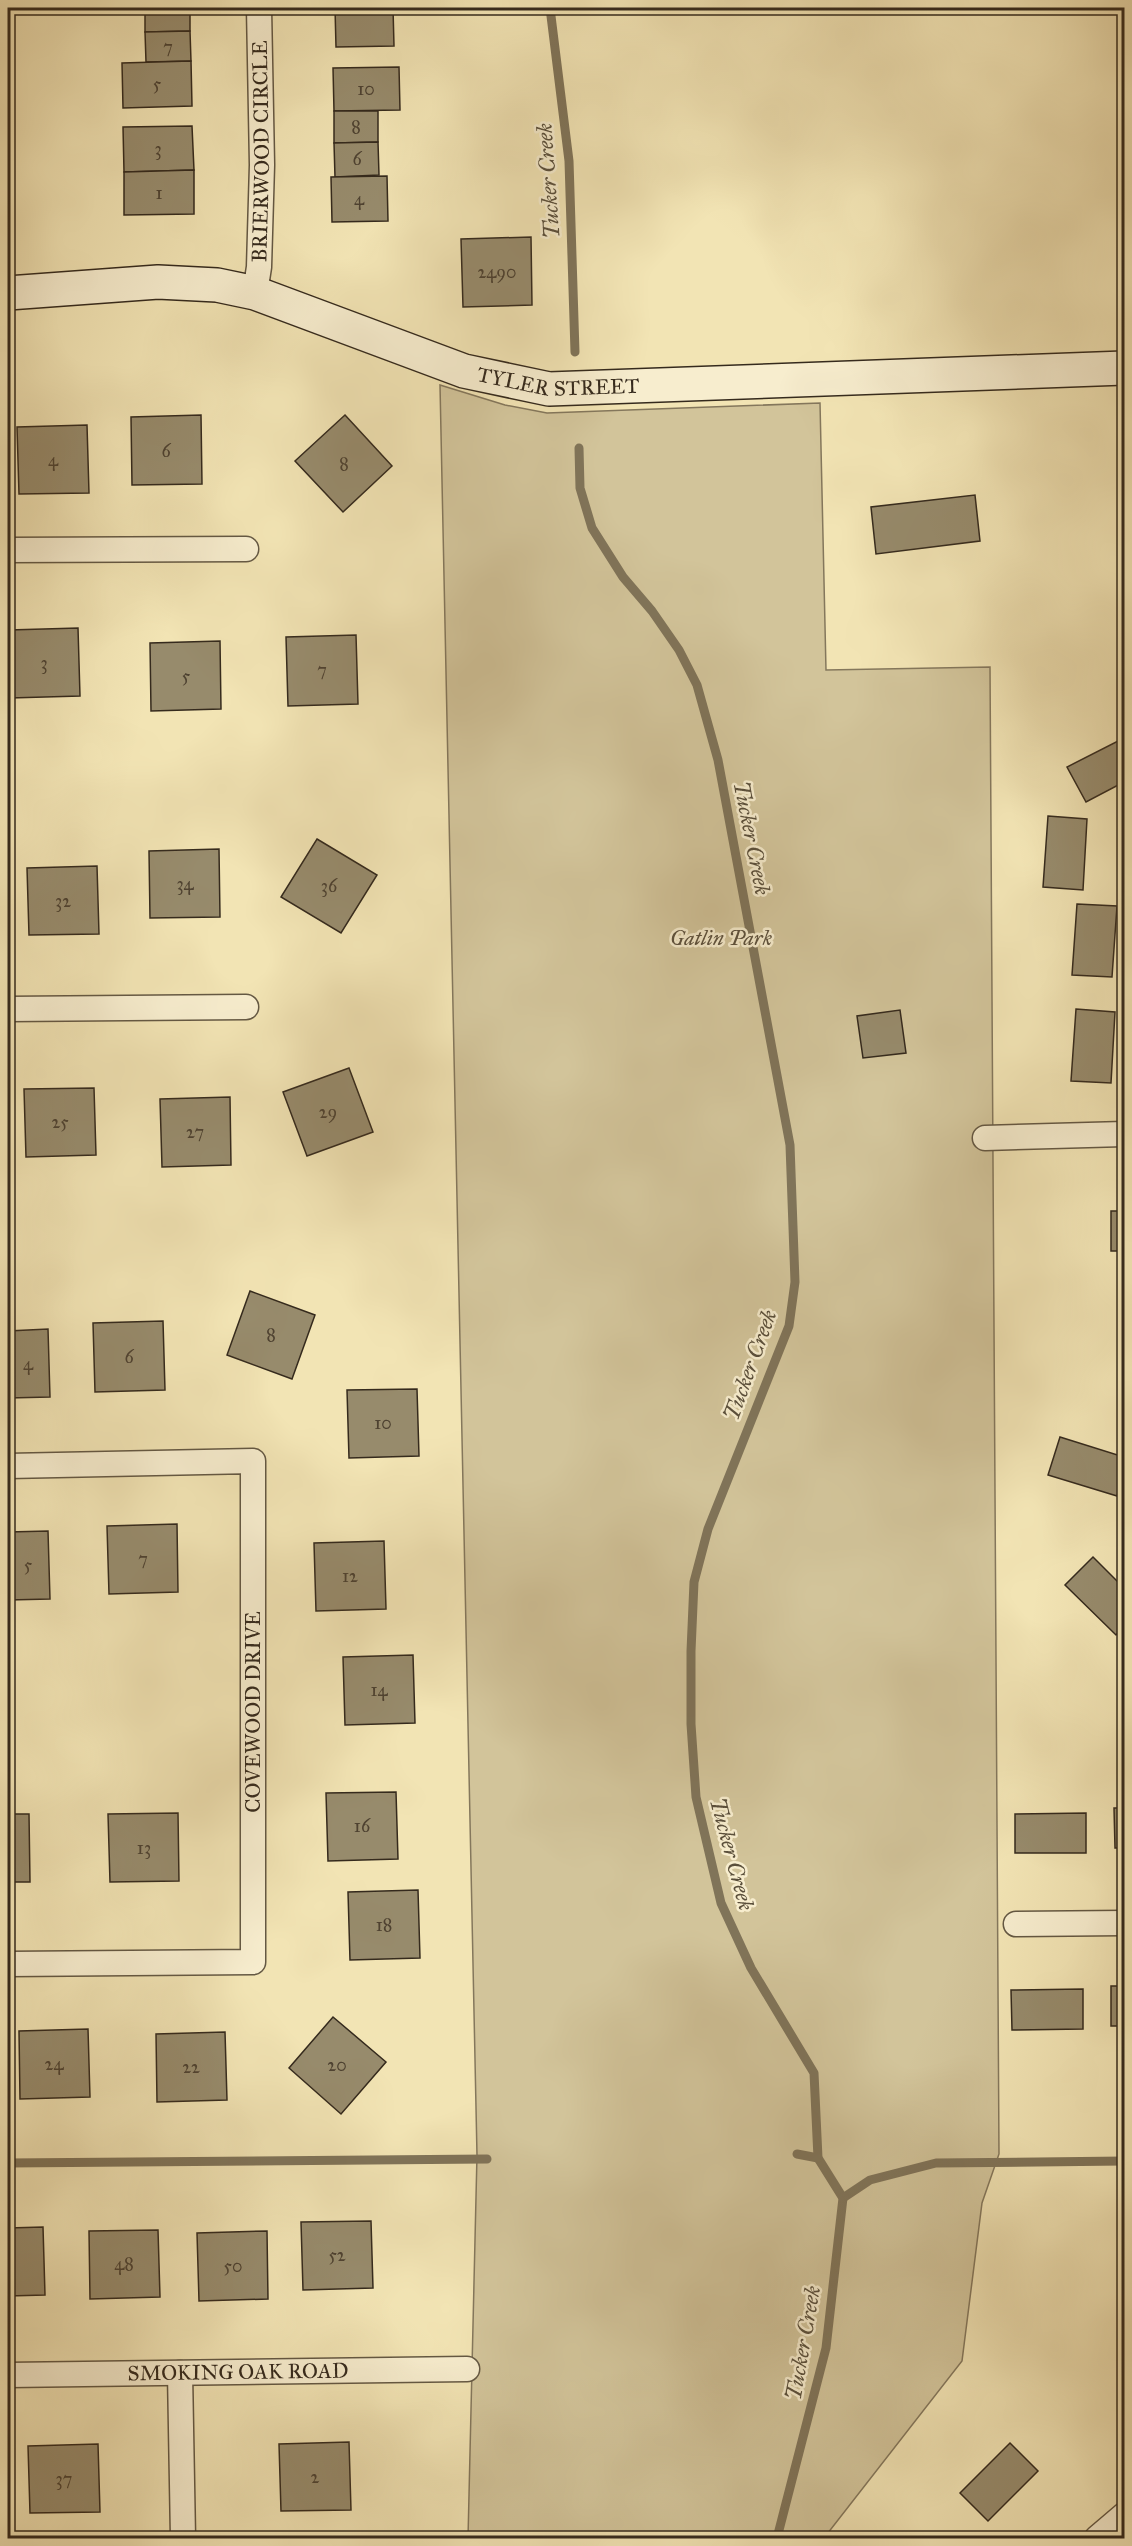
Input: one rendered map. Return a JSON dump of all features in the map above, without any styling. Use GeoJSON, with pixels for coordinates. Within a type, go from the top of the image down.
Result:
{"type":"FeatureCollection","features":[{"type":"Feature","properties":{"kind":"street","name":"BRIERWOOD CIRCLE"},"geometry":{"type":"LineString","coordinates":[[255,292],[260,267],[262,165],[259,8]]}},
{"type":"Feature","properties":{"kind":"street","name":"TYLER STREET"},"geometry":{"type":"LineString","coordinates":[[8,293],[158,282],[217,285],[255,292],[464,371],[549,389],[1125,368]]}},
{"type":"Feature","properties":{"kind":"street"},"geometry":{"type":"LineString","coordinates":[[8,550],[246,549]]}},
{"type":"Feature","properties":{"kind":"street"},"geometry":{"type":"LineString","coordinates":[[8,1009],[246,1007]]}},
{"type":"Feature","properties":{"kind":"street"},"geometry":{"type":"LineString","coordinates":[[986,1138],[1125,1134]]}},
{"type":"Feature","properties":{"kind":"street","name":"COVEWOOD DRIVE"},"geometry":{"type":"LineString","coordinates":[[8,1466],[253,1461],[253,1962],[8,1964]]}},
{"type":"Feature","properties":{"kind":"street"},"geometry":{"type":"LineString","coordinates":[[1016,1924],[1125,1923]]}},
{"type":"Feature","properties":{"kind":"street","name":"SMOKING OAK ROAD"},"geometry":{"type":"LineString","coordinates":[[8,2375],[467,2369]]}},
{"type":"Feature","properties":{"kind":"street"},"geometry":{"type":"LineString","coordinates":[[180,2373],[183,2538]]}},
{"type":"Feature","properties":{"kind":"street"},"geometry":{"type":"LineString","coordinates":[[1097,2538],[1125,2515]]}},
{"type":"Feature","properties":{"kind":"green space","name":"Gatlin Park"},"geometry":{"type":"Polygon","coordinates":[[[440,385],[505,405],[547,413],[820,403],[826,670],[990,667],[999,2154],[982,2203],[962,2361],[824,2538],[468,2538],[477,2155],[440,385]]]}},
{"type":"Feature","properties":{"kind":"building"},"geometry":{"type":"Polygon","coordinates":[[[145,8],[190,8],[190,31],[145,32],[145,8]]]}},
{"type":"Feature","properties":{"kind":"building"},"geometry":{"type":"Polygon","coordinates":[[[335,8],[393,8],[394,46],[336,47],[335,8]]]}},
{"type":"Feature","properties":{"kind":"building"},"geometry":{"type":"Polygon","coordinates":[[[190,31],[191,61],[146,62],[145,32],[190,31]]]}},
{"type":"Feature","properties":{"kind":"building"},"geometry":{"type":"Polygon","coordinates":[[[191,61],[192,106],[123,108],[122,63],[191,61]]]}},
{"type":"Feature","properties":{"kind":"building"},"geometry":{"type":"Polygon","coordinates":[[[399,67],[400,110],[334,111],[333,68],[399,67]]]}},
{"type":"Feature","properties":{"kind":"building"},"geometry":{"type":"Polygon","coordinates":[[[334,111],[378,111],[378,142],[334,143],[334,111]]]}},
{"type":"Feature","properties":{"kind":"building"},"geometry":{"type":"Polygon","coordinates":[[[192,126],[194,170],[124,172],[123,127],[192,126]]]}},
{"type":"Feature","properties":{"kind":"building"},"geometry":{"type":"Polygon","coordinates":[[[378,142],[379,175],[335,177],[334,143],[378,142]]]}},
{"type":"Feature","properties":{"kind":"building"},"geometry":{"type":"Polygon","coordinates":[[[194,170],[194,214],[124,215],[124,172],[194,170]]]}},
{"type":"Feature","properties":{"kind":"building"},"geometry":{"type":"Polygon","coordinates":[[[387,176],[388,221],[332,222],[331,177],[387,176]]]}},
{"type":"Feature","properties":{"kind":"building"},"geometry":{"type":"Polygon","coordinates":[[[531,237],[532,305],[463,307],[461,239],[531,237]]]}},
{"type":"Feature","properties":{"kind":"building"},"geometry":{"type":"Polygon","coordinates":[[[201,415],[202,484],[132,485],[131,417],[201,415]]]}},
{"type":"Feature","properties":{"kind":"building"},"geometry":{"type":"Polygon","coordinates":[[[345,415],[392,466],[343,512],[295,461],[345,415]]]}},
{"type":"Feature","properties":{"kind":"building"},"geometry":{"type":"Polygon","coordinates":[[[87,425],[89,493],[19,494],[17,427],[87,425]]]}},
{"type":"Feature","properties":{"kind":"building"},"geometry":{"type":"Polygon","coordinates":[[[975,495],[980,541],[876,554],[871,507],[975,495]]]}},
{"type":"Feature","properties":{"kind":"building"},"geometry":{"type":"Polygon","coordinates":[[[78,628],[80,696],[10,698],[9,630],[78,628]]]}},
{"type":"Feature","properties":{"kind":"building"},"geometry":{"type":"Polygon","coordinates":[[[356,635],[358,704],[288,706],[286,637],[356,635]]]}},
{"type":"Feature","properties":{"kind":"building"},"geometry":{"type":"Polygon","coordinates":[[[220,641],[221,709],[151,711],[150,643],[220,641]]]}},
{"type":"Feature","properties":{"kind":"building"},"geometry":{"type":"Polygon","coordinates":[[[1124,738],[1124,782],[1086,802],[1067,767],[1124,738]]]}},
{"type":"Feature","properties":{"kind":"building"},"geometry":{"type":"Polygon","coordinates":[[[1048,816],[1087,819],[1083,890],[1043,887],[1048,816]]]}},
{"type":"Feature","properties":{"kind":"building"},"geometry":{"type":"Polygon","coordinates":[[[317,839],[377,875],[341,933],[281,897],[317,839]]]}},
{"type":"Feature","properties":{"kind":"building"},"geometry":{"type":"Polygon","coordinates":[[[219,849],[220,917],[150,918],[149,851],[219,849]]]}},
{"type":"Feature","properties":{"kind":"building"},"geometry":{"type":"Polygon","coordinates":[[[97,866],[99,934],[29,935],[27,868],[97,866]]]}},
{"type":"Feature","properties":{"kind":"building"},"geometry":{"type":"Polygon","coordinates":[[[1077,904],[1117,906],[1112,977],[1072,975],[1077,904]]]}},
{"type":"Feature","properties":{"kind":"building"},"geometry":{"type":"Polygon","coordinates":[[[1076,1009],[1115,1012],[1111,1083],[1071,1081],[1076,1009]]]}},
{"type":"Feature","properties":{"kind":"building"},"geometry":{"type":"Polygon","coordinates":[[[900,1010],[906,1053],[863,1058],[857,1016],[900,1010]]]}},
{"type":"Feature","properties":{"kind":"building"},"geometry":{"type":"Polygon","coordinates":[[[349,1068],[373,1132],[307,1156],[283,1092],[349,1068]]]}},
{"type":"Feature","properties":{"kind":"building"},"geometry":{"type":"Polygon","coordinates":[[[94,1088],[96,1155],[26,1157],[24,1089],[94,1088]]]}},
{"type":"Feature","properties":{"kind":"building"},"geometry":{"type":"Polygon","coordinates":[[[230,1097],[231,1165],[162,1167],[160,1099],[230,1097]]]}},
{"type":"Feature","properties":{"kind":"building"},"geometry":{"type":"Polygon","coordinates":[[[1111,1211],[1124,1211],[1124,1251],[1111,1251],[1111,1211]]]}},
{"type":"Feature","properties":{"kind":"building"},"geometry":{"type":"Polygon","coordinates":[[[250,1291],[315,1315],[292,1379],[227,1355],[250,1291]]]}},
{"type":"Feature","properties":{"kind":"building"},"geometry":{"type":"Polygon","coordinates":[[[163,1321],[165,1390],[95,1392],[93,1323],[163,1321]]]}},
{"type":"Feature","properties":{"kind":"building"},"geometry":{"type":"Polygon","coordinates":[[[48,1329],[50,1397],[8,1398],[8,1331],[48,1329]]]}},
{"type":"Feature","properties":{"kind":"building"},"geometry":{"type":"Polygon","coordinates":[[[417,1389],[419,1456],[349,1458],[347,1390],[417,1389]]]}},
{"type":"Feature","properties":{"kind":"building"},"geometry":{"type":"Polygon","coordinates":[[[1060,1437],[1124,1457],[1124,1471],[1117,1496],[1048,1475],[1060,1437]]]}},
{"type":"Feature","properties":{"kind":"building"},"geometry":{"type":"Polygon","coordinates":[[[177,1524],[178,1592],[109,1594],[107,1526],[177,1524]]]}},
{"type":"Feature","properties":{"kind":"building"},"geometry":{"type":"Polygon","coordinates":[[[48,1531],[50,1599],[8,1600],[8,1532],[48,1531]]]}},
{"type":"Feature","properties":{"kind":"building"},"geometry":{"type":"Polygon","coordinates":[[[384,1541],[386,1609],[316,1611],[314,1543],[384,1541]]]}},
{"type":"Feature","properties":{"kind":"building"},"geometry":{"type":"Polygon","coordinates":[[[1093,1557],[1124,1588],[1124,1626],[1116,1635],[1065,1585],[1093,1557]]]}},
{"type":"Feature","properties":{"kind":"building"},"geometry":{"type":"Polygon","coordinates":[[[413,1655],[415,1723],[345,1725],[343,1657],[413,1655]]]}},
{"type":"Feature","properties":{"kind":"building"},"geometry":{"type":"Polygon","coordinates":[[[396,1792],[398,1859],[328,1861],[326,1793],[396,1792]]]}},
{"type":"Feature","properties":{"kind":"building"},"geometry":{"type":"Polygon","coordinates":[[[1114,1808],[1124,1808],[1124,1848],[1115,1848],[1114,1808]]]}},
{"type":"Feature","properties":{"kind":"building"},"geometry":{"type":"Polygon","coordinates":[[[178,1813],[179,1881],[110,1882],[108,1814],[178,1813]]]}},
{"type":"Feature","properties":{"kind":"building"},"geometry":{"type":"Polygon","coordinates":[[[1086,1813],[1086,1853],[1015,1853],[1015,1814],[1086,1813]]]}},
{"type":"Feature","properties":{"kind":"building"},"geometry":{"type":"Polygon","coordinates":[[[8,1814],[29,1814],[30,1882],[8,1882],[8,1814]]]}},
{"type":"Feature","properties":{"kind":"building"},"geometry":{"type":"Polygon","coordinates":[[[418,1890],[420,1958],[350,1960],[348,1892],[418,1890]]]}},
{"type":"Feature","properties":{"kind":"building"},"geometry":{"type":"Polygon","coordinates":[[[1111,1986],[1124,1986],[1124,2026],[1111,2026],[1111,1986]]]}},
{"type":"Feature","properties":{"kind":"building"},"geometry":{"type":"Polygon","coordinates":[[[1083,1989],[1083,2029],[1012,2030],[1011,1990],[1083,1989]]]}},
{"type":"Feature","properties":{"kind":"building"},"geometry":{"type":"Polygon","coordinates":[[[333,2017],[386,2062],[341,2114],[289,2068],[333,2017]]]}},
{"type":"Feature","properties":{"kind":"building"},"geometry":{"type":"Polygon","coordinates":[[[88,2029],[90,2097],[20,2099],[19,2031],[88,2029]]]}},
{"type":"Feature","properties":{"kind":"building"},"geometry":{"type":"Polygon","coordinates":[[[225,2032],[227,2100],[157,2102],[156,2034],[225,2032]]]}},
{"type":"Feature","properties":{"kind":"building"},"geometry":{"type":"Polygon","coordinates":[[[371,2221],[373,2288],[303,2290],[301,2222],[371,2221]]]}},
{"type":"Feature","properties":{"kind":"building"},"geometry":{"type":"Polygon","coordinates":[[[43,2227],[45,2295],[8,2296],[8,2228],[43,2227]]]}},
{"type":"Feature","properties":{"kind":"building"},"geometry":{"type":"Polygon","coordinates":[[[158,2230],[160,2297],[90,2299],[89,2231],[158,2230]]]}},
{"type":"Feature","properties":{"kind":"building"},"geometry":{"type":"Polygon","coordinates":[[[267,2231],[268,2299],[199,2301],[197,2233],[267,2231]]]}},
{"type":"Feature","properties":{"kind":"building"},"geometry":{"type":"Polygon","coordinates":[[[349,2442],[351,2510],[281,2511],[279,2444],[349,2442]]]}},
{"type":"Feature","properties":{"kind":"building"},"geometry":{"type":"Polygon","coordinates":[[[1010,2443],[1038,2471],[988,2521],[960,2493],[1010,2443]]]}},
{"type":"Feature","properties":{"kind":"building"},"geometry":{"type":"Polygon","coordinates":[[[98,2444],[100,2512],[30,2513],[28,2446],[98,2444]]]}},
{"type":"Feature","properties":{"kind":"waterway","name":"Tucker Creek"},"geometry":{"type":"LineString","coordinates":[[550,8],[569,161],[575,352]]}},
{"type":"Feature","properties":{"kind":"waterway","name":"Tucker Creek"},"geometry":{"type":"LineString","coordinates":[[579,448],[580,488],[592,528],[623,577],[652,611],[679,650],[697,685],[718,760],[790,1145],[795,1282],[789,1326],[708,1529],[694,1582],[691,1651],[691,1724],[696,1797],[721,1903],[751,1968],[814,2073],[818,2158],[843,2198],[826,2348],[777,2538]]}},
{"type":"Feature","properties":{"kind":"waterway","name":"Tucker Creek"},"geometry":{"type":"LineString","coordinates":[[797,2154],[818,2158]]}},
{"type":"Feature","properties":{"kind":"waterway"},"geometry":{"type":"LineString","coordinates":[[8,2163],[487,2159]]}},
{"type":"Feature","properties":{"kind":"waterway"},"geometry":{"type":"LineString","coordinates":[[843,2198],[870,2180],[936,2163],[1124,2161]]}}]}
